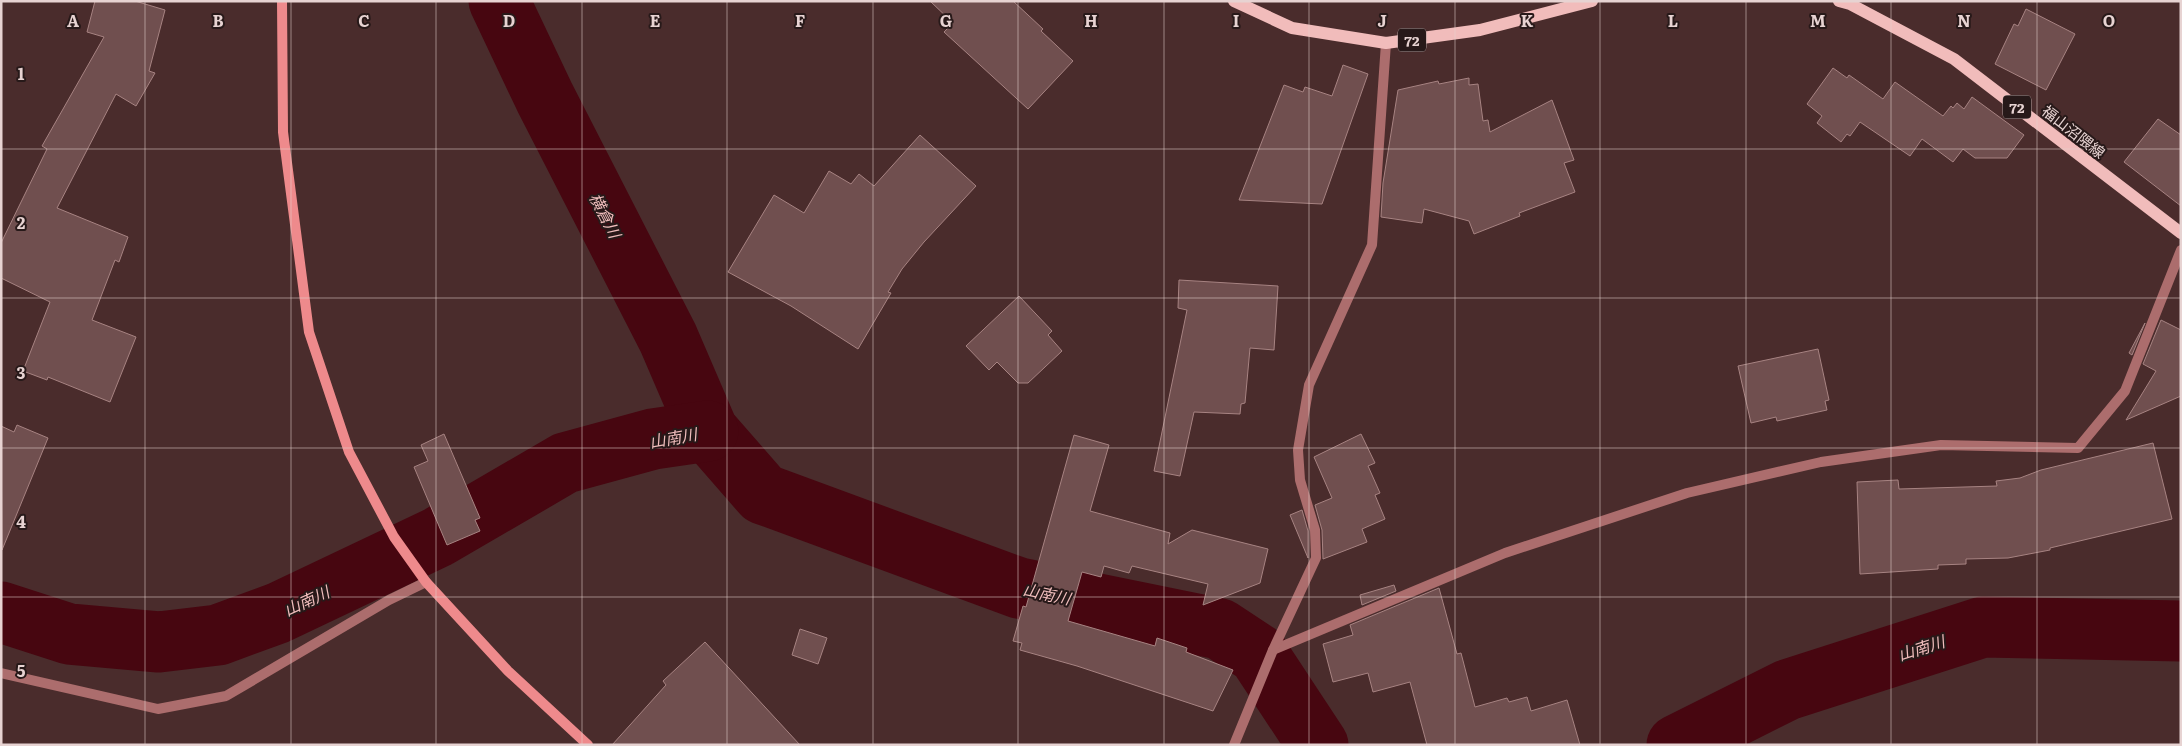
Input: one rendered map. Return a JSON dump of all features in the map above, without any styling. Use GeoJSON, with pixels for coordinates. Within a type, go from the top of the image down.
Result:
{"type":"FeatureCollection","features":[{"type":"Feature","properties":{"kind":"main road","name":"72"},"geometry":{"type":"LineString","coordinates":[[1234,1],[1292,28],[1386,43],[1480,30],[1592,1]]}},
{"type":"Feature","properties":{"kind":"main road","name":"福山沼隈線"},"geometry":{"type":"LineString","coordinates":[[1839,1],[1850,4],[1954,59],[2181,234]]}},
{"type":"Feature","properties":{"kind":"street"},"geometry":{"type":"LineString","coordinates":[[282,1],[283,132],[309,332],[349,452],[394,538],[426,582],[508,671],[588,745]]}},
{"type":"Feature","properties":{"kind":"street"},"geometry":{"type":"LineString","coordinates":[[1234,745],[1273,650],[1316,558],[1315,530],[1300,480],[1298,450],[1309,385],[1372,245],[1386,43]]}},
{"type":"Feature","properties":{"kind":"street"},"geometry":{"type":"LineString","coordinates":[[1273,650],[1505,553],[1687,493],[1821,462],[1941,445],[2078,448],[2125,391],[2181,250]]}},
{"type":"Feature","properties":{"kind":"street"},"geometry":{"type":"LineString","coordinates":[[1,674],[158,709],[226,696],[389,600],[426,582]]}},
{"type":"Feature","properties":{"kind":"building"},"geometry":{"type":"Polygon","coordinates":[[[95,1],[135,1],[165,10],[149,71],[155,73],[136,106],[116,94],[57,208],[128,237],[119,262],[115,260],[92,320],[136,337],[110,402],[48,377],[47,380],[23,371],[50,302],[1,278],[1,243],[47,149],[42,146],[104,37],[87,32],[95,1]]]}},
{"type":"Feature","properties":{"kind":"building"},"geometry":{"type":"Polygon","coordinates":[[[930,1],[1013,1],[1073,61],[1028,109],[944,32],[953,23],[930,1]]]}},
{"type":"Feature","properties":{"kind":"building"},"geometry":{"type":"Polygon","coordinates":[[[2026,9],[2075,34],[2046,90],[1995,64],[2014,24],[2018,26],[2026,9]]]}},
{"type":"Feature","properties":{"kind":"building"},"geometry":{"type":"Polygon","coordinates":[[[1343,65],[1368,74],[1322,204],[1239,200],[1284,85],[1303,92],[1305,87],[1332,96],[1343,65]]]}},
{"type":"Feature","properties":{"kind":"building"},"geometry":{"type":"Polygon","coordinates":[[[1833,68],[1847,78],[1849,75],[1883,99],[1895,82],[1943,116],[1951,106],[1953,108],[1957,103],[1964,109],[1972,97],[2024,135],[2007,158],[1975,158],[1963,149],[1953,162],[1922,139],[1910,156],[1860,122],[1850,136],[1847,134],[1841,142],[1817,123],[1822,116],[1807,104],[1833,68]]]}},
{"type":"Feature","properties":{"kind":"building"},"geometry":{"type":"Polygon","coordinates":[[[1469,78],[1469,85],[1478,84],[1483,121],[1488,120],[1490,132],[1552,100],[1574,160],[1564,163],[1575,192],[1519,213],[1520,216],[1474,234],[1469,221],[1424,209],[1422,223],[1381,217],[1383,183],[1398,90],[1438,81],[1439,84],[1469,78]]]}},
{"type":"Feature","properties":{"kind":"building"},"geometry":{"type":"Polygon","coordinates":[[[2158,119],[2181,135],[2181,206],[2124,162],[2158,119]]]}},
{"type":"Feature","properties":{"kind":"building"},"geometry":{"type":"Polygon","coordinates":[[[920,135],[976,186],[924,242],[902,269],[888,292],[891,293],[858,349],[791,306],[728,272],[774,195],[804,213],[829,171],[851,184],[859,174],[874,186],[920,135]]]}},
{"type":"Feature","properties":{"kind":"building"},"geometry":{"type":"Polygon","coordinates":[[[1179,280],[1278,286],[1274,350],[1250,348],[1245,403],[1241,404],[1240,414],[1194,412],[1180,476],[1154,471],[1187,310],[1178,308],[1179,280]]]}},
{"type":"Feature","properties":{"kind":"building"},"geometry":{"type":"Polygon","coordinates":[[[1019,296],[1052,331],[1048,335],[1062,351],[1028,383],[1018,383],[997,362],[989,370],[966,346],[1019,296]]]}},
{"type":"Feature","properties":{"kind":"building"},"geometry":{"type":"Polygon","coordinates":[[[2161,320],[2181,330],[2181,396],[2126,420],[2156,371],[2143,364],[2161,320]]]}},
{"type":"Feature","properties":{"kind":"building"},"geometry":{"type":"Polygon","coordinates":[[[2145,323],[2132,355],[2129,353],[2145,323]]]}},
{"type":"Feature","properties":{"kind":"building"},"geometry":{"type":"Polygon","coordinates":[[[1818,349],[1829,400],[1825,401],[1827,410],[1777,421],[1776,417],[1751,423],[1738,366],[1818,349]]]}},
{"type":"Feature","properties":{"kind":"building"},"geometry":{"type":"Polygon","coordinates":[[[17,425],[48,438],[2,550],[1,426],[14,432],[17,425]]]}},
{"type":"Feature","properties":{"kind":"building"},"geometry":{"type":"Polygon","coordinates":[[[444,434],[480,518],[475,520],[480,531],[447,545],[414,467],[428,461],[421,445],[444,434]]]}},
{"type":"Feature","properties":{"kind":"building"},"geometry":{"type":"Polygon","coordinates":[[[1361,434],[1375,463],[1368,466],[1380,493],[1375,495],[1385,519],[1362,529],[1367,542],[1323,559],[1322,530],[1315,505],[1332,498],[1314,457],[1361,434]]]}},
{"type":"Feature","properties":{"kind":"building"},"geometry":{"type":"Polygon","coordinates":[[[1074,435],[1109,445],[1090,511],[1170,533],[1168,544],[1192,530],[1268,549],[1260,583],[1203,605],[1208,584],[1132,566],[1129,573],[1104,566],[1101,577],[1082,572],[1068,621],[1155,646],[1157,638],[1187,648],[1186,652],[1233,670],[1213,711],[1077,666],[1020,650],[1022,643],[1013,641],[1023,606],[1026,607],[1074,435]]]}},
{"type":"Feature","properties":{"kind":"building"},"geometry":{"type":"Polygon","coordinates":[[[2153,443],[2172,519],[2050,548],[2050,550],[2008,558],[1966,559],[1966,564],[1938,565],[1938,569],[1860,574],[1857,482],[1898,480],[1899,489],[1997,486],[1996,481],[2020,478],[2041,470],[2153,443]]]}},
{"type":"Feature","properties":{"kind":"building"},"geometry":{"type":"Polygon","coordinates":[[[1302,510],[1308,531],[1308,558],[1290,515],[1302,510]]]}},
{"type":"Feature","properties":{"kind":"building"},"geometry":{"type":"Polygon","coordinates":[[[1394,585],[1396,591],[1362,605],[1360,595],[1394,585]]]}},
{"type":"Feature","properties":{"kind":"building"},"geometry":{"type":"Polygon","coordinates":[[[1439,588],[1457,654],[1461,653],[1475,707],[1507,698],[1509,702],[1527,697],[1531,711],[1567,700],[1580,745],[1427,745],[1410,682],[1373,692],[1368,673],[1333,682],[1323,644],[1353,635],[1350,625],[1439,588]]]}},
{"type":"Feature","properties":{"kind":"building"},"geometry":{"type":"Polygon","coordinates":[[[800,629],[827,638],[818,664],[792,655],[800,629]]]}},
{"type":"Feature","properties":{"kind":"building"},"geometry":{"type":"Polygon","coordinates":[[[705,642],[800,745],[612,745],[666,685],[663,681],[705,642]]]}},
{"type":"Feature","properties":{"kind":"waterway","name":"山南川"},"geometry":{"type":"LineString","coordinates":[[499,1],[545,98],[668,338],[708,431],[763,494],[1019,588],[1220,629],[1258,654],[1318,745]]}},
{"type":"Feature","properties":{"kind":"waterway","name":"山南川"},"geometry":{"type":"LineString","coordinates":[[1,612],[69,634],[159,642],[218,635],[278,613],[438,537],[565,463],[653,439],[708,431]]}},
{"type":"Feature","properties":{"kind":"waterway","name":"山南川"},"geometry":{"type":"LineString","coordinates":[[1677,745],[1787,690],[1983,627],[2181,631]]}},
{"type":"Feature","properties":{"kind":"water label","name":"横倉川"},"geometry":{"type":"Point","coordinates":[606,215]}}]}
